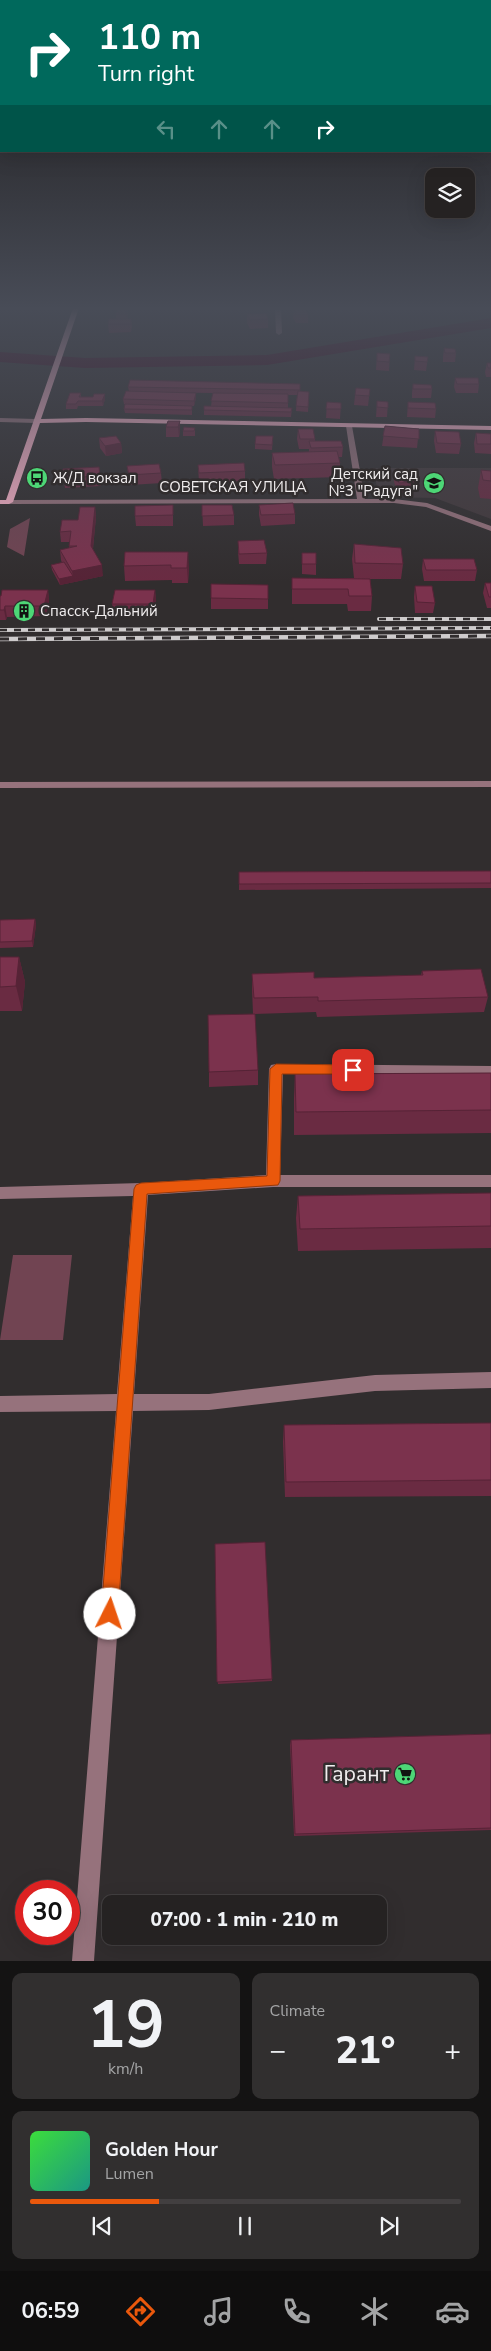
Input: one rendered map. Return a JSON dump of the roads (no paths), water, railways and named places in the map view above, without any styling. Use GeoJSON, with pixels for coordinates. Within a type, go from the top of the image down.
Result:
{"type":"FeatureCollection","features":[{"type":"Feature","properties":{"kind":"main road"},"geometry":{"type":"LineString","coordinates":[[4,502],[44,400]]}},
{"type":"Feature","properties":{"kind":"main road"},"geometry":{"type":"LineString","coordinates":[[36,421],[86,420],[491,428]]}},
{"type":"Feature","properties":{"kind":"street"},"geometry":{"type":"LineString","coordinates":[[0,420],[36,421]]}},
{"type":"Feature","properties":{"kind":"street"},"geometry":{"type":"LineString","coordinates":[[350,426],[362,500]]}},
{"type":"Feature","properties":{"kind":"street","name":"СОВЕТСКАЯ УЛИЦА"},"geometry":{"type":"LineString","coordinates":[[4,502],[394,501],[427,505],[491,529]]}},
{"type":"Feature","properties":{"kind":"street"},"geometry":{"type":"LineString","coordinates":[[0,785],[491,784]]}},
{"type":"Feature","properties":{"kind":"street"},"geometry":{"type":"LineString","coordinates":[[273,1181],[276,1069],[491,1071]]}},
{"type":"Feature","properties":{"kind":"street"},"geometry":{"type":"LineString","coordinates":[[0,1193],[141,1189],[273,1181],[491,1181]]}},
{"type":"Feature","properties":{"kind":"street"},"geometry":{"type":"LineString","coordinates":[[83,1961],[141,1189]]}},
{"type":"Feature","properties":{"kind":"street"},"geometry":{"type":"LineString","coordinates":[[0,1404],[209,1402],[375,1382],[491,1380]]}},
{"type":"Feature","properties":{"kind":"railway"},"geometry":{"type":"LineString","coordinates":[[379,619],[491,619]]}},
{"type":"Feature","properties":{"kind":"railway"},"geometry":{"type":"LineString","coordinates":[[0,630],[491,628]]}},
{"type":"Feature","properties":{"kind":"railway"},"geometry":{"type":"LineString","coordinates":[[0,639],[491,636]]}},
{"type":"Feature","properties":{"kind":"place","name":"Ж/Д вокзал"},"geometry":{"type":"Point","coordinates":[37,478]}},
{"type":"Feature","properties":{"kind":"place","name":"Детский сад №3 \"Радуга\""},"geometry":{"type":"Point","coordinates":[434,483]}},
{"type":"Feature","properties":{"kind":"place","name":"Спасск-Дальний"},"geometry":{"type":"Point","coordinates":[24,611]}},
{"type":"Feature","properties":{"kind":"place","name":"Гарант"},"geometry":{"type":"Point","coordinates":[405,1774]}}]}
